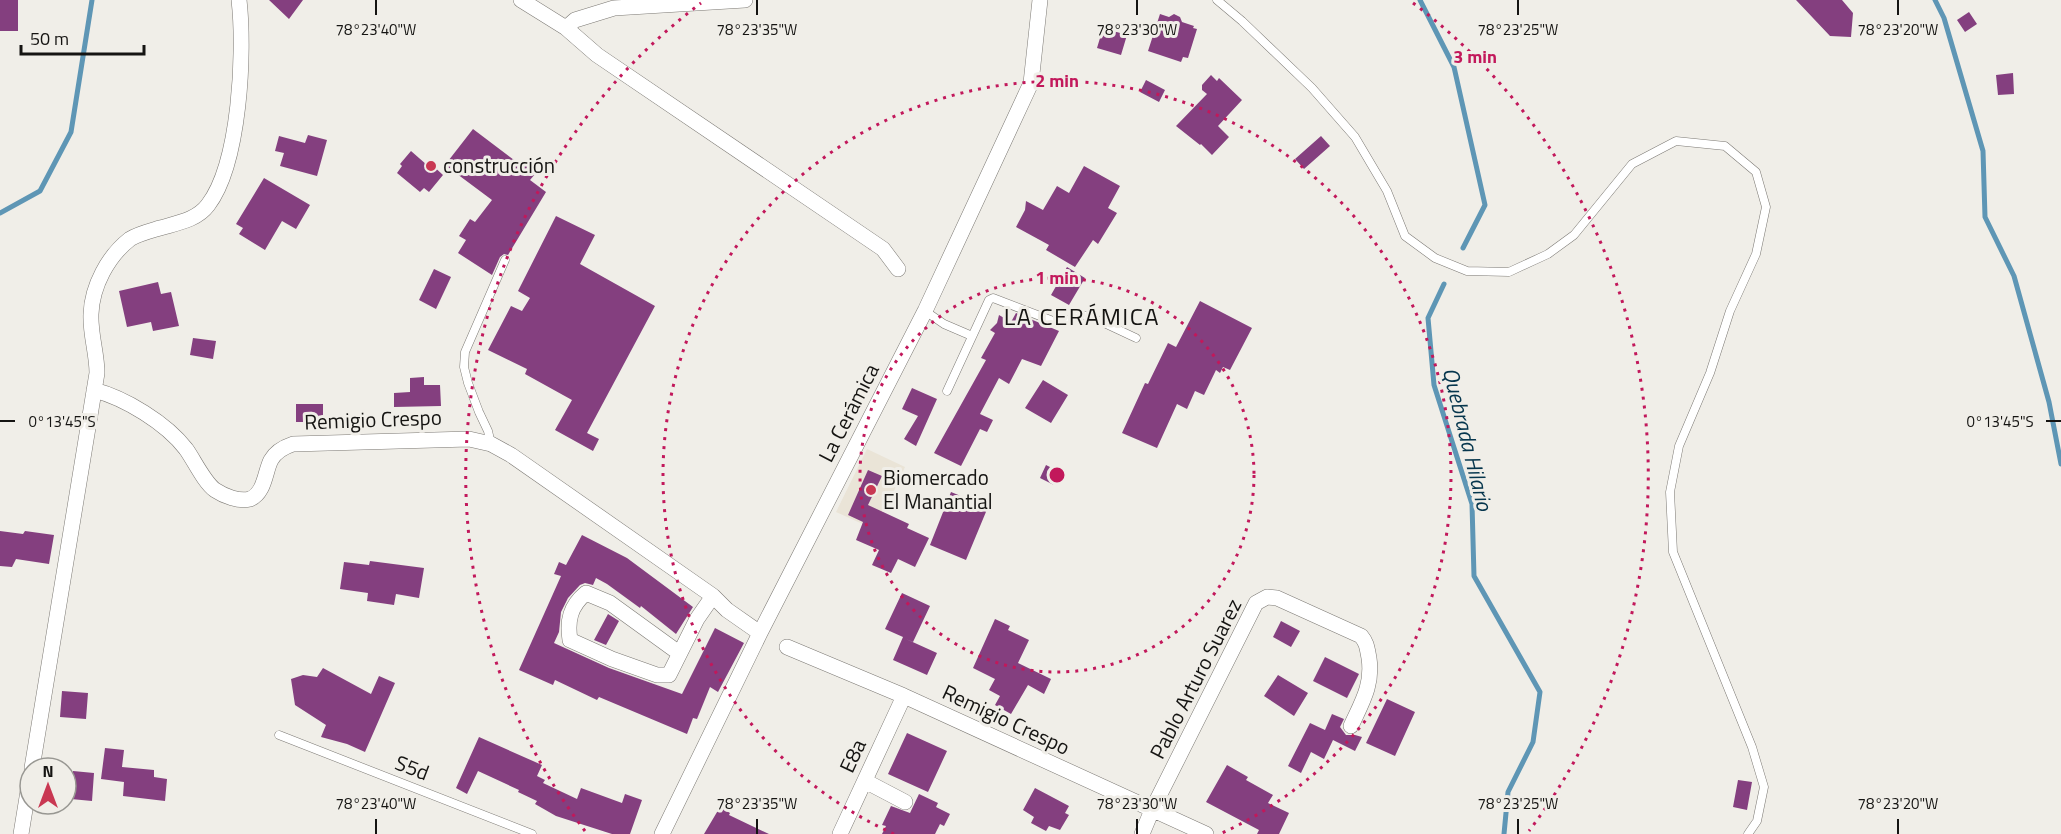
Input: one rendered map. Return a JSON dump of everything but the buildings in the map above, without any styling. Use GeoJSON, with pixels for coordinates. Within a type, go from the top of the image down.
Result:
{"type":"FeatureCollection","features":[{"type":"Feature","properties":{"kind":"street"},"geometry":{"type":"LineString","coordinates":[[34,756],[94,390],[97,357],[91,313],[96,291],[103,270],[132,238],[186,221],[197,216],[208,205],[227,164],[235,135],[242,24],[239,0]]}},
{"type":"Feature","properties":{"kind":"street"},"geometry":{"type":"LineString","coordinates":[[521,0],[566,28],[597,56],[883,249],[898,268]]}},
{"type":"Feature","properties":{"kind":"street"},"geometry":{"type":"LineString","coordinates":[[566,28],[575,20],[614,8],[745,0]]}},
{"type":"Feature","properties":{"kind":"street","name":"La Cerámica"},"geometry":{"type":"LineString","coordinates":[[662,834],[760,633],[925,311],[1031,83],[1040,0]]}},
{"type":"Feature","properties":{"kind":"street","name":"Remigio Crespo"},"geometry":{"type":"LineString","coordinates":[[94,390],[114,396],[161,424],[184,446],[214,489],[237,500],[251,498],[260,490],[272,458],[281,449],[293,444],[469,439],[491,444],[511,455],[760,633]]}},
{"type":"Feature","properties":{"kind":"street"},"geometry":{"type":"LineString","coordinates":[[679,653],[610,603],[586,593],[575,605],[567,625],[570,640],[657,675],[669,675],[697,619],[712,597]]}},
{"type":"Feature","properties":{"kind":"street","name":"Pablo Arturo Suarez"},"geometry":{"type":"LineString","coordinates":[[1142,834],[1256,603],[1267,597],[1278,598],[1340,626],[1360,636],[1366,642],[1371,674],[1351,726]]}},
{"type":"Feature","properties":{"kind":"street","name":"Remigio Crespo"},"geometry":{"type":"LineString","coordinates":[[787,646],[904,696],[1206,834]]}},
{"type":"Feature","properties":{"kind":"street","name":"E8a"},"geometry":{"type":"LineString","coordinates":[[840,834],[904,696]]}},
{"type":"Feature","properties":{"kind":"street"},"geometry":{"type":"LineString","coordinates":[[865,781],[905,802]]}},
{"type":"Feature","properties":{"kind":"street"},"geometry":{"type":"LineString","coordinates":[[21,834],[24,816]]}},
{"type":"Feature","properties":{"kind":"lane"},"geometry":{"type":"LineString","coordinates":[[1216,0],[1242,21],[1312,88],[1355,137],[1387,191],[1405,236],[1435,258],[1467,271],[1509,272],[1548,254],[1574,235],[1632,164],[1676,141],[1725,146],[1756,172],[1766,207],[1756,254],[1730,311],[1710,372],[1679,446],[1670,492],[1673,552],[1752,747],[1764,787],[1757,821],[1748,834]]}},
{"type":"Feature","properties":{"kind":"lane"},"geometry":{"type":"LineString","coordinates":[[491,444],[464,367],[465,352],[505,260]]}},
{"type":"Feature","properties":{"kind":"lane"},"geometry":{"type":"LineString","coordinates":[[946,391],[989,300],[993,298],[1053,321],[1066,321],[1079,315],[1089,316],[1136,339]]}},
{"type":"Feature","properties":{"kind":"lane"},"geometry":{"type":"LineString","coordinates":[[925,311],[944,324],[972,336]]}},
{"type":"Feature","properties":{"kind":"lane","name":"S5d"},"geometry":{"type":"LineString","coordinates":[[279,735],[532,834]]}},
{"type":"Feature","properties":{"kind":"shaded area","name":"Biomercado El Manantial"},"geometry":{"type":"Polygon","coordinates":[[[867,449],[905,467],[876,530],[836,512],[867,449]]]}},
{"type":"Feature","properties":{"kind":"waterway"},"geometry":{"type":"LineString","coordinates":[[0,213],[40,191],[71,132],[92,0]]}},
{"type":"Feature","properties":{"kind":"waterway","name":"Quebrada Hilario"},"geometry":{"type":"LineString","coordinates":[[1420,0],[1454,67],[1485,205],[1463,248]]}},
{"type":"Feature","properties":{"kind":"waterway"},"geometry":{"type":"LineString","coordinates":[[1935,0],[1944,18],[1983,151],[1985,217],[2014,276],[2049,402],[2061,464]]}},
{"type":"Feature","properties":{"kind":"waterway","name":"Quebrada Hilario"},"geometry":{"type":"LineString","coordinates":[[1444,284],[1428,318],[1434,385],[1472,504],[1474,576],[1540,692],[1533,742],[1508,792],[1504,834]]}},
{"type":"Feature","properties":{"kind":"place","name":"construcción"},"geometry":{"type":"Point","coordinates":[431,166]}},
{"type":"Feature","properties":{"kind":"place","name":"Biomercado El Manantial"},"geometry":{"type":"Point","coordinates":[871,490]}},
{"type":"Feature","properties":{"kind":"district","name":"LA CERÁMICA"},"geometry":{"type":"Point","coordinates":[1082,317]}}]}
